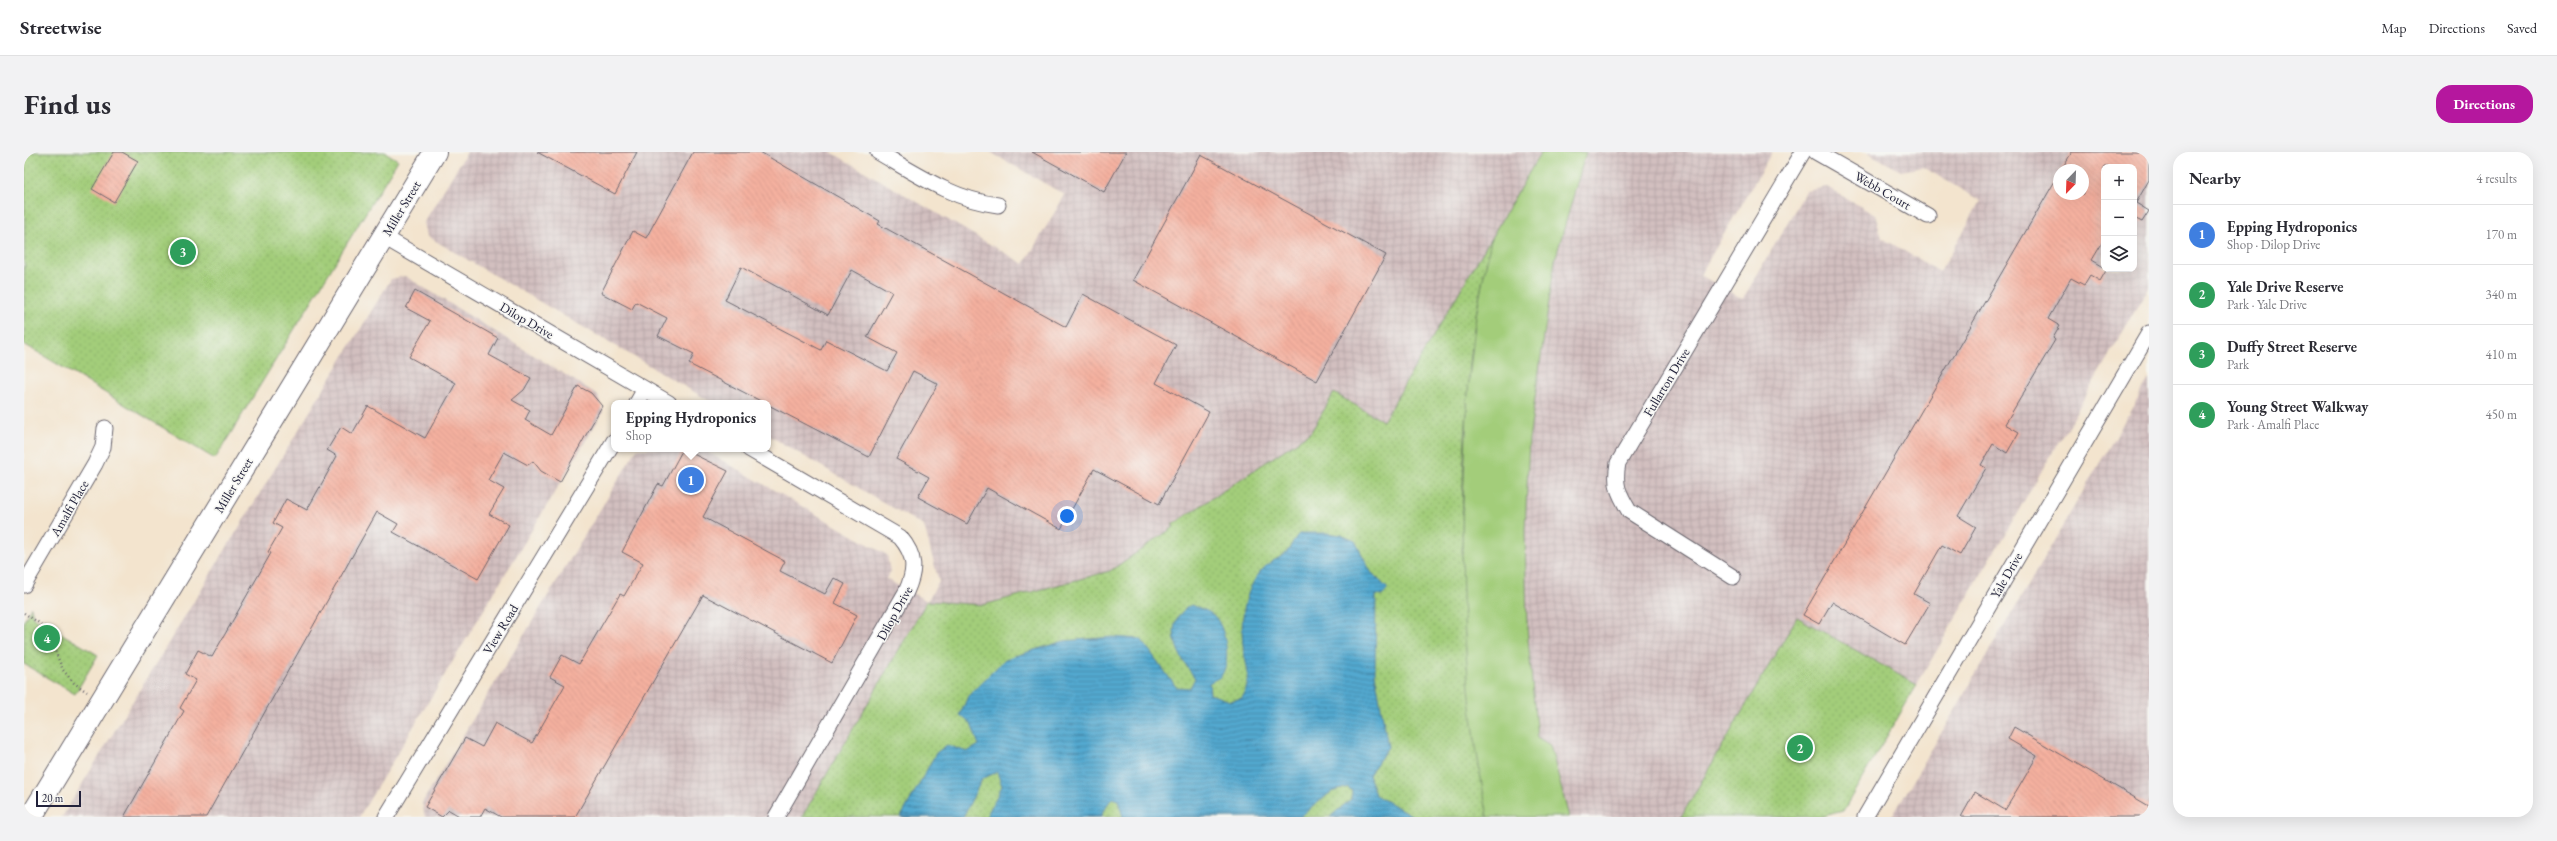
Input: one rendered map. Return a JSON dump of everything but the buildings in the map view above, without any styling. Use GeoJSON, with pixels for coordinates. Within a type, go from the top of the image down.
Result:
{"type":"FeatureCollection","features":[{"type":"Feature","properties":{"kind":"street","name":"Miller Street"},"geometry":{"type":"LineString","coordinates":[[31,817],[435,152]]}},
{"type":"Feature","properties":{"kind":"street"},"geometry":{"type":"LineString","coordinates":[[878,152],[950,192],[976,203],[998,205]]}},
{"type":"Feature","properties":{"kind":"street","name":"Fullarton Drive"},"geometry":{"type":"LineString","coordinates":[[1733,577],[1629,511],[1619,494],[1615,480],[1618,463],[1803,152]]}},
{"type":"Feature","properties":{"kind":"street","name":"Webb Court"},"geometry":{"type":"LineString","coordinates":[[1816,152],[1928,216]]}},
{"type":"Feature","properties":{"kind":"street","name":"Dilop Drive"},"geometry":{"type":"LineString","coordinates":[[384,237],[664,400]]}},
{"type":"Feature","properties":{"kind":"street","name":"Yale Drive"},"geometry":{"type":"LineString","coordinates":[[1865,817],[2149,333]]}},
{"type":"Feature","properties":{"kind":"street"},"geometry":{"type":"LineString","coordinates":[[639,400],[646,389]]}},
{"type":"Feature","properties":{"kind":"street","name":"Amalfi Place"},"geometry":{"type":"LineString","coordinates":[[24,585],[95,464],[102,447],[105,428]]}},
{"type":"Feature","properties":{"kind":"street","name":"View Road"},"geometry":{"type":"LineString","coordinates":[[386,817],[611,447]]}},
{"type":"Feature","properties":{"kind":"street","name":"Dilop Drive"},"geometry":{"type":"LineString","coordinates":[[754,452],[900,537],[913,556],[915,567],[906,592],[776,817]]}},
{"type":"Feature","properties":{"kind":"path"},"geometry":{"type":"LineString","coordinates":[[24,613],[45,627],[51,638],[58,661],[70,679],[101,701]]}},
{"type":"Feature","properties":{"kind":"shaded area"},"geometry":{"type":"Polygon","coordinates":[[[467,152],[831,152],[1024,264],[1065,195],[990,152],[1541,152],[1491,238],[1537,736],[1527,627],[1525,531],[1529,440],[1555,260],[1586,152],[1772,152],[1700,275],[1743,299],[1806,191],[1827,187],[1875,215],[1882,238],[1940,272],[1981,201],[1923,167],[1901,171],[1867,152],[2149,152],[2149,287],[1843,811],[1820,817],[425,817],[422,803],[635,452],[707,452],[887,555],[890,572],[886,579],[927,601],[939,582],[924,526],[771,437],[771,400],[708,400],[427,236],[424,222],[467,152]]]}},
{"type":"Feature","properties":{"kind":"shaded area"},"geometry":{"type":"Polygon","coordinates":[[[405,276],[598,395],[603,412],[359,817],[62,817],[391,279],[405,276]]]}},
{"type":"Feature","properties":{"kind":"shaded area"},"geometry":{"type":"Polygon","coordinates":[[[2149,379],[2149,817],[1892,817],[2149,379]]]}},
{"type":"Feature","properties":{"kind":"green space"},"geometry":{"type":"Polygon","coordinates":[[[25,152],[385,152],[398,160],[215,459],[24,344],[25,152]]]}},
{"type":"Feature","properties":{"kind":"green space"},"geometry":{"type":"Polygon","coordinates":[[[1541,152],[1586,152],[1555,260],[1529,440],[1525,531],[1527,627],[1537,737],[1550,745],[1569,817],[1488,817],[1477,764],[1469,697],[1462,597],[1462,524],[1468,389],[1476,315],[1491,238],[1541,152]]]}},
{"type":"Feature","properties":{"kind":"green space"},"geometry":{"type":"Polygon","coordinates":[[[1491,238],[1478,305],[1470,361],[1465,438],[1462,534],[1464,629],[1468,676],[1473,723],[1488,817],[802,817],[927,601],[983,605],[1110,571],[1174,527],[1172,525],[1311,432],[1334,393],[1383,421],[1491,238]]]}},
{"type":"Feature","properties":{"kind":"green space"},"geometry":{"type":"Polygon","coordinates":[[[31,607],[33,617],[98,655],[75,694],[24,664],[24,621],[31,607]]]}},
{"type":"Feature","properties":{"kind":"green space"},"geometry":{"type":"Polygon","coordinates":[[[1797,617],[1917,685],[1843,811],[1820,817],[1681,817],[1797,617]]]}},
{"type":"Feature","properties":{"kind":"water"},"geometry":{"type":"Polygon","coordinates":[[[1300,533],[1328,533],[1341,535],[1355,541],[1371,572],[1388,589],[1382,596],[1376,595],[1375,673],[1388,747],[1369,775],[1375,795],[1415,817],[1330,817],[1351,799],[1352,791],[1348,787],[1331,792],[1300,817],[1123,817],[1118,800],[1112,798],[1103,811],[1102,817],[986,817],[1002,786],[997,772],[982,779],[963,817],[901,817],[936,753],[947,745],[967,752],[979,745],[971,724],[960,715],[968,696],[1005,659],[1064,641],[1113,637],[1141,639],[1176,687],[1190,688],[1195,678],[1178,650],[1174,630],[1176,621],[1182,612],[1191,605],[1211,613],[1216,618],[1223,631],[1225,639],[1227,656],[1226,664],[1220,677],[1209,683],[1210,694],[1230,701],[1242,698],[1248,684],[1242,624],[1243,613],[1249,592],[1259,574],[1268,564],[1286,553],[1295,538],[1300,533]]]}},
{"type":"Feature","properties":{"kind":"place","name":"Duffy Street Reserve"},"geometry":{"type":"Point","coordinates":[183,252]}},
{"type":"Feature","properties":{"kind":"place","name":"Epping Hydroponics"},"geometry":{"type":"Point","coordinates":[691,480]}},
{"type":"Feature","properties":{"kind":"place","name":"Young Street Walkway"},"geometry":{"type":"Point","coordinates":[47,638]}},
{"type":"Feature","properties":{"kind":"place","name":"Yale Drive Reserve"},"geometry":{"type":"Point","coordinates":[1800,748]}}]}
